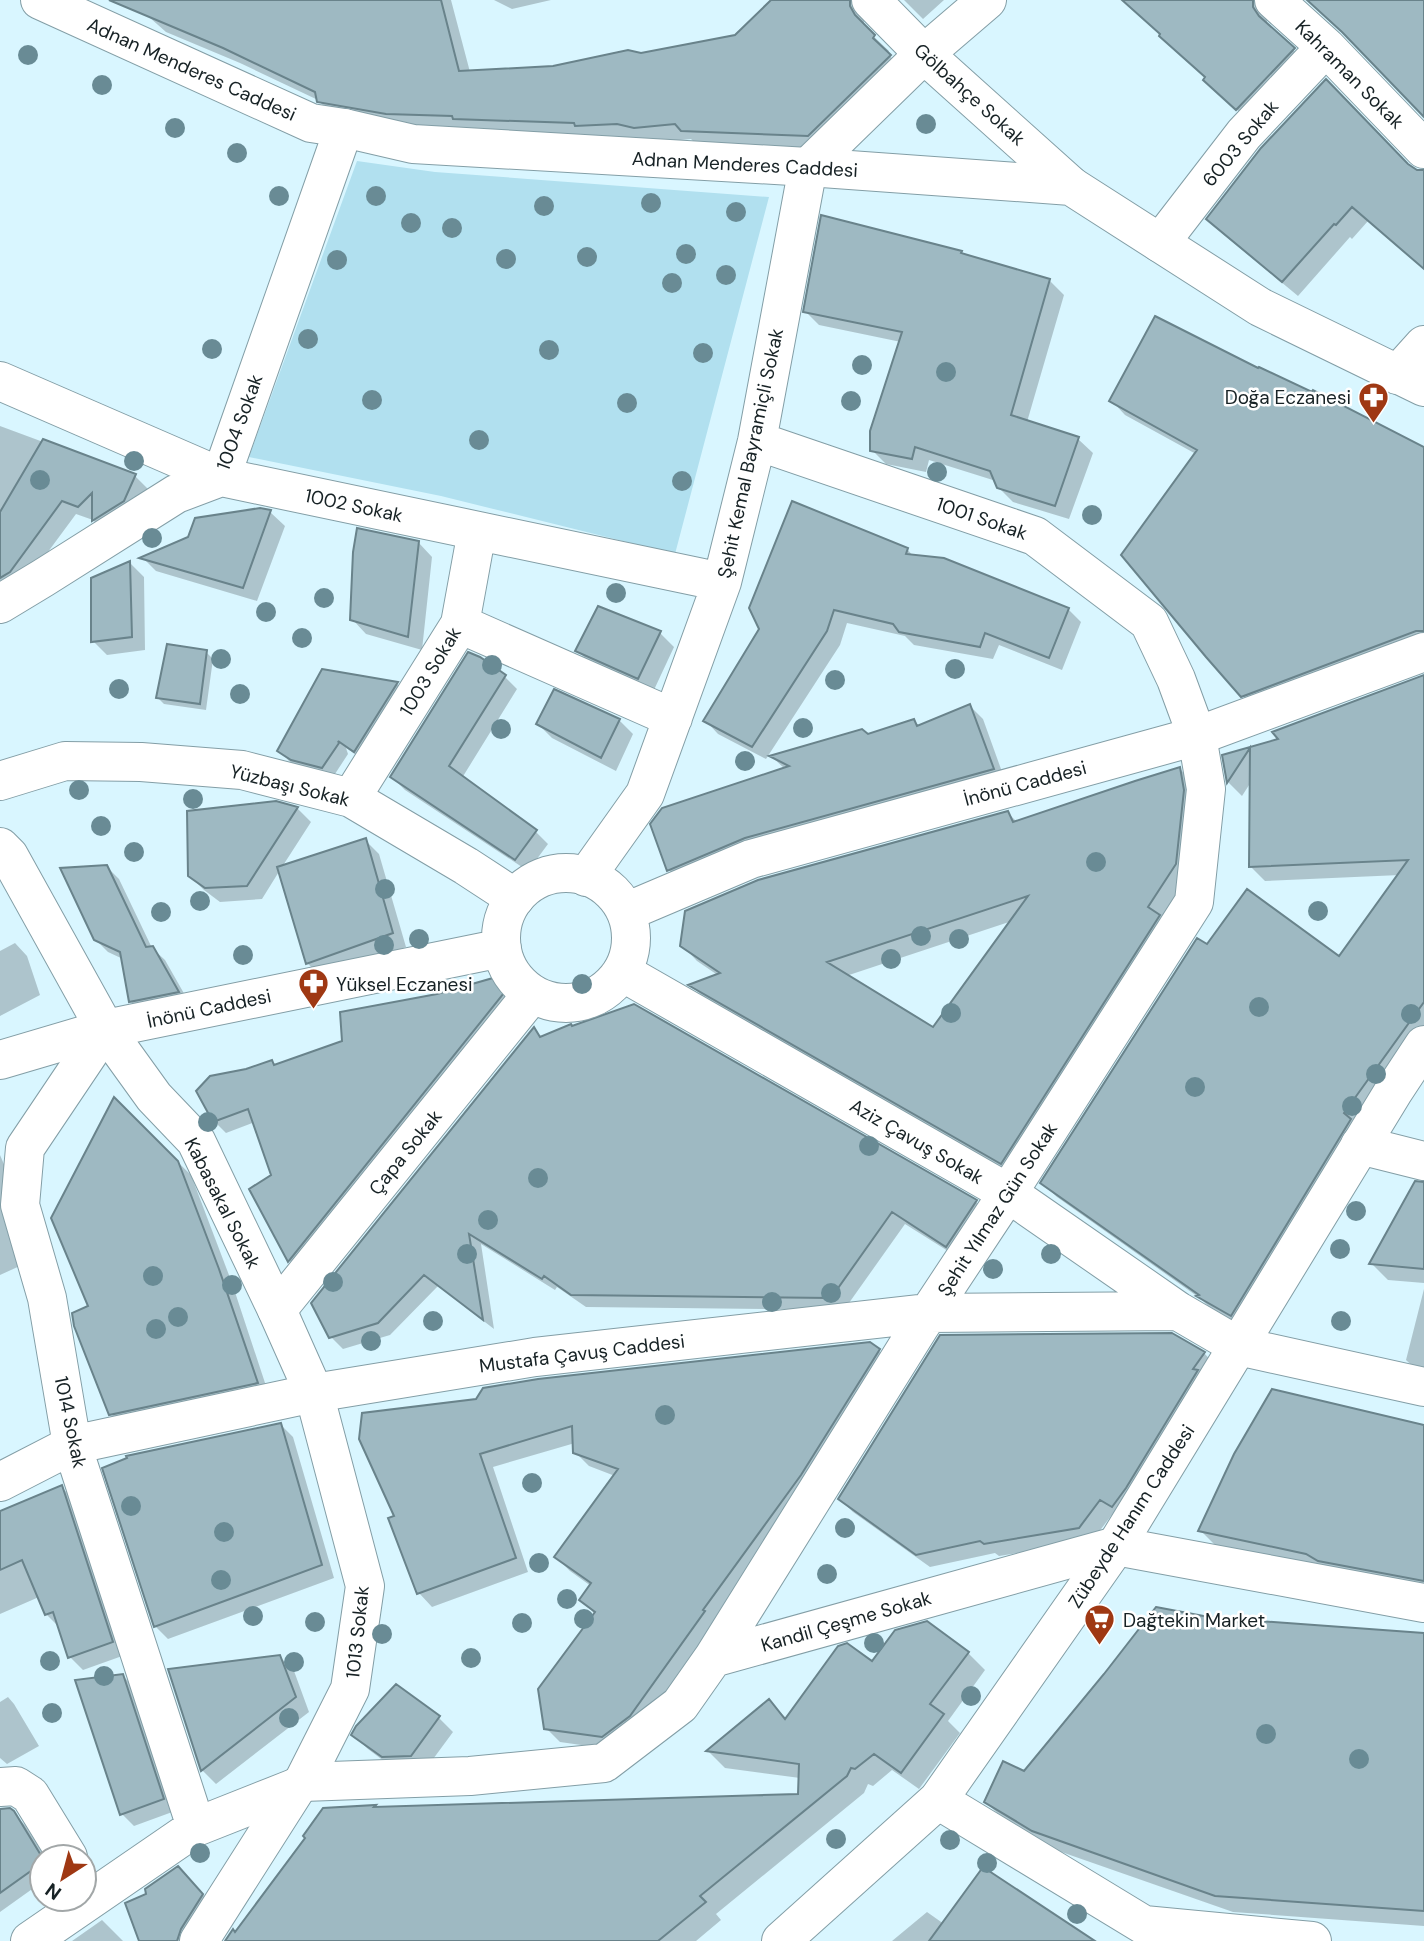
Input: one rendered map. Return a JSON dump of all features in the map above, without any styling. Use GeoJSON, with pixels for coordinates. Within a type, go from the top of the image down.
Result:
{"type":"FeatureCollection","features":[{"type":"Feature","properties":{"kind":"street","name":"Adnan Menderes Caddesi"},"geometry":{"type":"LineString","coordinates":[[40,0],[311,123],[413,144],[808,167],[1071,186],[1260,307],[1410,381]]}},
{"type":"Feature","properties":{"kind":"street","name":"Gölbahçe Sokak"},"geometry":{"type":"LineString","coordinates":[[871,0],[924,54],[1071,186]]}},
{"type":"Feature","properties":{"kind":"street"},"geometry":{"type":"LineString","coordinates":[[808,167],[924,54],[987,0]]}},
{"type":"Feature","properties":{"kind":"street","name":"Kahraman Sokak"},"geometry":{"type":"LineString","coordinates":[[1274,0],[1326,47],[1424,149]]}},
{"type":"Feature","properties":{"kind":"street","name":"6003 Sokak"},"geometry":{"type":"LineString","coordinates":[[1160,243],[1244,134],[1326,47]]}},
{"type":"Feature","properties":{"kind":"street","name":"1004 Sokak"},"geometry":{"type":"LineString","coordinates":[[0,604],[176,494],[221,477],[344,128]]}},
{"type":"Feature","properties":{"kind":"street","name":"Şehit Kemal Bayramiçli Sokak"},"geometry":{"type":"LineString","coordinates":[[586,877],[645,794],[722,582],[757,441],[808,167]]}},
{"type":"Feature","properties":{"kind":"street"},"geometry":{"type":"LineString","coordinates":[[1410,381],[1424,345]]}},
{"type":"Feature","properties":{"kind":"street","name":"1002 Sokak"},"geometry":{"type":"LineString","coordinates":[[0,381],[221,477],[722,582]]}},
{"type":"Feature","properties":{"kind":"street","name":"1001 Sokak"},"geometry":{"type":"LineString","coordinates":[[757,441],[1035,536],[1149,622],[1176,679],[1197,736]]}},
{"type":"Feature","properties":{"kind":"street","name":"1003 Sokak"},"geometry":{"type":"LineString","coordinates":[[351,798],[460,624],[477,531]]}},
{"type":"Feature","properties":{"kind":"street"},"geometry":{"type":"LineString","coordinates":[[460,624],[673,719]]}},
{"type":"Feature","properties":{"kind":"street","name":"İnönü Caddesi"},"geometry":{"type":"LineString","coordinates":[[626,912],[751,859],[1197,736],[1424,652]]}},
{"type":"Feature","properties":{"kind":"street","name":"Şehit Yılmaz Gün Sokak"},"geometry":{"type":"LineString","coordinates":[[713,1658],[929,1313],[1194,902],[1206,789],[1197,736]]}},
{"type":"Feature","properties":{"kind":"street","name":"Yüzbaşı Sokak"},"geometry":{"type":"LineString","coordinates":[[0,781],[65,761],[141,762],[242,770],[351,798],[515,898]]}},
{"type":"Feature","properties":{"kind":"street","name":"Kabasakal Sokak"},"geometry":{"type":"LineString","coordinates":[[0,847],[9,856],[105,1029],[154,1097],[196,1141],[314,1393]]}},
{"type":"Feature","properties":{"kind":"street"},"geometry":{"type":"LineString","coordinates":[[567,874],[586,877],[602,885],[616,897],[626,912],[631,932],[630,953],[622,972],[609,988],[592,998],[572,1003],[551,1002],[532,994],[517,982],[507,966],[502,948],[506,913],[515,898],[530,885],[547,876],[567,874]]}},
{"type":"Feature","properties":{"kind":"street","name":"İnönü Caddesi"},"geometry":{"type":"LineString","coordinates":[[0,1060],[105,1029],[502,948]]}},
{"type":"Feature","properties":{"kind":"street","name":"Aziz Çavuş Sokak"},"geometry":{"type":"LineString","coordinates":[[622,972],[1008,1193],[1178,1311],[1238,1346]]}},
{"type":"Feature","properties":{"kind":"street","name":"Çapa Sokak"},"geometry":{"type":"LineString","coordinates":[[277,1310],[532,994]]}},
{"type":"Feature","properties":{"kind":"street","name":"1014 Sokak"},"geometry":{"type":"LineString","coordinates":[[105,1029],[25,1148],[20,1205],[47,1298],[72,1445],[195,1827]]}},
{"type":"Feature","properties":{"kind":"street","name":"Zübeyde Hanım Caddesi"},"geometry":{"type":"LineString","coordinates":[[781,1941],[938,1800],[1116,1546],[1360,1144],[1424,1045]]}},
{"type":"Feature","properties":{"kind":"street"},"geometry":{"type":"LineString","coordinates":[[1360,1144],[1424,1161]]}},
{"type":"Feature","properties":{"kind":"street","name":"Mustafa Çavuş Caddesi"},"geometry":{"type":"LineString","coordinates":[[0,1482],[72,1445],[314,1393],[535,1357],[929,1313],[1178,1311]]}},
{"type":"Feature","properties":{"kind":"street"},"geometry":{"type":"LineString","coordinates":[[1238,1346],[1424,1387]]}},
{"type":"Feature","properties":{"kind":"street","name":"1013 Sokak"},"geometry":{"type":"LineString","coordinates":[[199,1941],[300,1785],[351,1689],[365,1586],[314,1393]]}},
{"type":"Feature","properties":{"kind":"street","name":"Kandil Çeşme Sokak"},"geometry":{"type":"LineString","coordinates":[[713,1658],[1116,1546],[1424,1602]]}},
{"type":"Feature","properties":{"kind":"street"},"geometry":{"type":"LineString","coordinates":[[98,1885],[195,1827],[300,1785],[470,1776],[604,1763],[680,1705],[713,1658]]}},
{"type":"Feature","properties":{"kind":"street"},"geometry":{"type":"LineString","coordinates":[[0,1787],[16,1786],[30,1795],[59,1843]]}},
{"type":"Feature","properties":{"kind":"street"},"geometry":{"type":"LineString","coordinates":[[938,1800],[1144,1925],[1312,1941]]}},
{"type":"Feature","properties":{"kind":"street"},"geometry":{"type":"LineString","coordinates":[[30,1941],[62,1913]]}},
{"type":"Feature","properties":{"kind":"shaded area"},"geometry":{"type":"Polygon","coordinates":[[[357,161],[435,172],[769,197],[675,554],[441,496],[249,457],[357,161]]]}},
{"type":"Feature","properties":{"kind":"building"},"geometry":{"type":"Polygon","coordinates":[[[109,0],[441,0],[459,71],[553,66],[628,50],[641,53],[735,35],[771,0],[850,0],[855,15],[891,55],[808,136],[681,131],[675,124],[634,128],[617,124],[575,126],[574,123],[453,119],[452,116],[386,114],[317,102],[315,92],[223,48],[109,0]]]}},
{"type":"Feature","properties":{"kind":"building"},"geometry":{"type":"Polygon","coordinates":[[[1122,0],[1253,0],[1253,7],[1259,16],[1295,48],[1236,110],[1203,80],[1205,77],[1122,0]]]}},
{"type":"Feature","properties":{"kind":"building"},"geometry":{"type":"Polygon","coordinates":[[[1307,0],[1424,0],[1424,117],[1342,32],[1307,0]]]}},
{"type":"Feature","properties":{"kind":"building"},"geometry":{"type":"Polygon","coordinates":[[[1326,79],[1408,164],[1417,170],[1424,170],[1424,269],[1352,207],[1282,282],[1206,219],[1261,148],[1326,79]]]}},
{"type":"Feature","properties":{"kind":"building"},"geometry":{"type":"Polygon","coordinates":[[[821,215],[962,251],[961,253],[1050,279],[1011,415],[1079,437],[1055,506],[997,488],[990,471],[915,447],[912,459],[870,451],[870,431],[902,332],[803,312],[821,215]]]}},
{"type":"Feature","properties":{"kind":"building"},"geometry":{"type":"Polygon","coordinates":[[[1155,316],[1258,368],[1312,392],[1313,390],[1424,447],[1424,631],[1416,631],[1241,697],[1206,657],[1121,555],[1197,450],[1109,401],[1155,316]]]}},
{"type":"Feature","properties":{"kind":"building"},"geometry":{"type":"Polygon","coordinates":[[[43,439],[136,474],[124,501],[92,521],[92,493],[78,507],[62,501],[10,572],[0,578],[0,512],[43,439]]]}},
{"type":"Feature","properties":{"kind":"building"},"geometry":{"type":"Polygon","coordinates":[[[792,501],[908,548],[906,554],[944,558],[1069,608],[1049,658],[985,633],[980,647],[899,632],[893,624],[834,610],[827,631],[752,747],[703,721],[759,629],[749,608],[792,501]]]}},
{"type":"Feature","properties":{"kind":"building"},"geometry":{"type":"Polygon","coordinates":[[[260,508],[271,510],[243,588],[139,558],[188,537],[195,518],[260,508]]]}},
{"type":"Feature","properties":{"kind":"building"},"geometry":{"type":"Polygon","coordinates":[[[357,528],[419,541],[408,637],[350,620],[353,552],[357,528]]]}},
{"type":"Feature","properties":{"kind":"building"},"geometry":{"type":"Polygon","coordinates":[[[130,561],[132,637],[91,642],[91,578],[130,561]]]}},
{"type":"Feature","properties":{"kind":"building"},"geometry":{"type":"Polygon","coordinates":[[[598,606],[661,631],[638,679],[575,651],[598,606]]]}},
{"type":"Feature","properties":{"kind":"building"},"geometry":{"type":"Polygon","coordinates":[[[167,644],[207,650],[200,704],[156,698],[167,644]]]}},
{"type":"Feature","properties":{"kind":"building"},"geometry":{"type":"Polygon","coordinates":[[[468,652],[506,675],[449,766],[537,830],[515,860],[390,777],[468,652]]]}},
{"type":"Feature","properties":{"kind":"building"},"geometry":{"type":"Polygon","coordinates":[[[322,669],[398,682],[354,752],[338,741],[322,768],[291,760],[277,751],[322,669]]]}},
{"type":"Feature","properties":{"kind":"building"},"geometry":{"type":"Polygon","coordinates":[[[1424,675],[1424,1002],[1344,1113],[1351,1119],[1231,1316],[1196,1296],[1199,1295],[1040,1183],[1197,938],[1207,944],[1247,889],[1339,956],[1408,860],[1249,867],[1250,748],[1227,783],[1222,755],[1278,739],[1272,732],[1424,675]]]}},
{"type":"Feature","properties":{"kind":"building"},"geometry":{"type":"Polygon","coordinates":[[[554,689],[620,719],[601,758],[536,724],[554,689]]]}},
{"type":"Feature","properties":{"kind":"building"},"geometry":{"type":"Polygon","coordinates":[[[970,704],[994,769],[745,838],[667,871],[650,824],[662,808],[789,766],[769,756],[862,729],[868,734],[914,719],[917,726],[970,704]]]}},
{"type":"Feature","properties":{"kind":"building"},"geometry":{"type":"Polygon","coordinates":[[[1180,767],[1184,790],[1176,864],[1148,907],[1160,915],[1001,1164],[688,985],[720,973],[680,946],[685,911],[758,880],[1008,811],[1013,822],[1180,767]],[[1028,896],[827,962],[933,1027],[1028,896]]]}},
{"type":"Feature","properties":{"kind":"building"},"geometry":{"type":"Polygon","coordinates":[[[276,801],[298,807],[247,886],[205,888],[188,876],[187,811],[276,801]]]}},
{"type":"Feature","properties":{"kind":"building"},"geometry":{"type":"Polygon","coordinates":[[[366,838],[393,933],[306,964],[277,867],[366,838]]]}},
{"type":"Feature","properties":{"kind":"building"},"geometry":{"type":"Polygon","coordinates":[[[107,865],[146,947],[153,946],[179,992],[129,1002],[120,952],[94,940],[60,868],[107,865]]]}},
{"type":"Feature","properties":{"kind":"building"},"geometry":{"type":"Polygon","coordinates":[[[500,976],[508,988],[288,1262],[249,1189],[271,1175],[248,1109],[213,1122],[196,1091],[210,1076],[246,1069],[272,1060],[274,1065],[342,1041],[340,1012],[437,994],[500,976]]]}},
{"type":"Feature","properties":{"kind":"building"},"geometry":{"type":"Polygon","coordinates":[[[634,1004],[977,1200],[946,1247],[892,1212],[831,1298],[571,1295],[544,1276],[542,1279],[469,1234],[483,1320],[424,1275],[378,1323],[329,1338],[311,1303],[534,1027],[540,1037],[634,1004]]]}},
{"type":"Feature","properties":{"kind":"building"},"geometry":{"type":"Polygon","coordinates":[[[114,1097],[178,1161],[258,1383],[109,1415],[74,1326],[72,1313],[88,1306],[51,1218],[114,1097]]]}},
{"type":"Feature","properties":{"kind":"building"},"geometry":{"type":"Polygon","coordinates":[[[1415,1181],[1424,1182],[1424,1269],[1369,1264],[1415,1181]]]}},
{"type":"Feature","properties":{"kind":"building"},"geometry":{"type":"Polygon","coordinates":[[[1172,1333],[1205,1352],[1193,1369],[1198,1370],[1112,1507],[1100,1500],[1079,1528],[984,1544],[980,1541],[916,1555],[838,1499],[940,1335],[1172,1333]]]}},
{"type":"Feature","properties":{"kind":"building"},"geometry":{"type":"Polygon","coordinates":[[[870,1342],[880,1349],[801,1475],[630,1716],[602,1737],[544,1729],[538,1689],[595,1612],[579,1600],[591,1583],[554,1557],[618,1469],[573,1453],[572,1426],[480,1454],[516,1558],[417,1594],[388,1518],[394,1516],[359,1439],[362,1413],[476,1399],[483,1388],[538,1379],[870,1342]]]}},
{"type":"Feature","properties":{"kind":"building"},"geometry":{"type":"Polygon","coordinates":[[[1272,1389],[1424,1425],[1424,1581],[1318,1561],[1306,1554],[1198,1531],[1234,1454],[1272,1389]]]}},
{"type":"Feature","properties":{"kind":"building"},"geometry":{"type":"Polygon","coordinates":[[[281,1423],[322,1565],[154,1627],[102,1468],[127,1458],[126,1456],[281,1423]]]}},
{"type":"Feature","properties":{"kind":"building"},"geometry":{"type":"Polygon","coordinates":[[[62,1485],[113,1642],[68,1658],[53,1612],[45,1615],[22,1560],[0,1570],[0,1511],[62,1485]]]}},
{"type":"Feature","properties":{"kind":"building"},"geometry":{"type":"Polygon","coordinates":[[[1156,1607],[1246,1624],[1246,1620],[1424,1633],[1424,1911],[1215,1896],[1032,1831],[984,1802],[1003,1761],[1024,1771],[1156,1607]]]}},
{"type":"Feature","properties":{"kind":"building"},"geometry":{"type":"Polygon","coordinates":[[[927,1621],[969,1652],[930,1704],[944,1714],[901,1773],[874,1754],[855,1769],[851,1768],[847,1776],[700,1896],[706,1902],[658,1941],[225,1941],[233,1929],[235,1932],[305,1838],[303,1836],[323,1808],[798,1794],[799,1764],[706,1751],[769,1699],[785,1719],[838,1646],[847,1643],[872,1661],[895,1630],[927,1621]]]}},
{"type":"Feature","properties":{"kind":"building"},"geometry":{"type":"Polygon","coordinates":[[[280,1655],[296,1697],[201,1771],[168,1669],[280,1655]]]}},
{"type":"Feature","properties":{"kind":"building"},"geometry":{"type":"Polygon","coordinates":[[[123,1674],[164,1799],[120,1815],[75,1680],[123,1674]]]}},
{"type":"Feature","properties":{"kind":"building"},"geometry":{"type":"Polygon","coordinates":[[[396,1684],[440,1716],[411,1756],[382,1757],[351,1735],[356,1726],[396,1684]]]}},
{"type":"Feature","properties":{"kind":"building"},"geometry":{"type":"Polygon","coordinates":[[[10,1808],[14,1811],[33,1843],[28,1843],[28,1873],[0,1893],[0,1809],[10,1808]]]}},
{"type":"Feature","properties":{"kind":"building"},"geometry":{"type":"Polygon","coordinates":[[[178,1866],[203,1894],[181,1929],[177,1941],[139,1941],[125,1903],[146,1894],[145,1889],[178,1866]]]}},
{"type":"Feature","properties":{"kind":"building"},"geometry":{"type":"Polygon","coordinates":[[[983,1867],[1095,1941],[929,1941],[983,1867]]]}},
{"type":"Feature","properties":{"kind":"place","name":"Doğa Eczanesi"},"geometry":{"type":"Point","coordinates":[1374,424]}},
{"type":"Feature","properties":{"kind":"place","name":"Yüksel Eczanesi"},"geometry":{"type":"Point","coordinates":[313,1011]}},
{"type":"Feature","properties":{"kind":"place","name":"Dağtekin Market"},"geometry":{"type":"Point","coordinates":[1100,1647]}}]}
